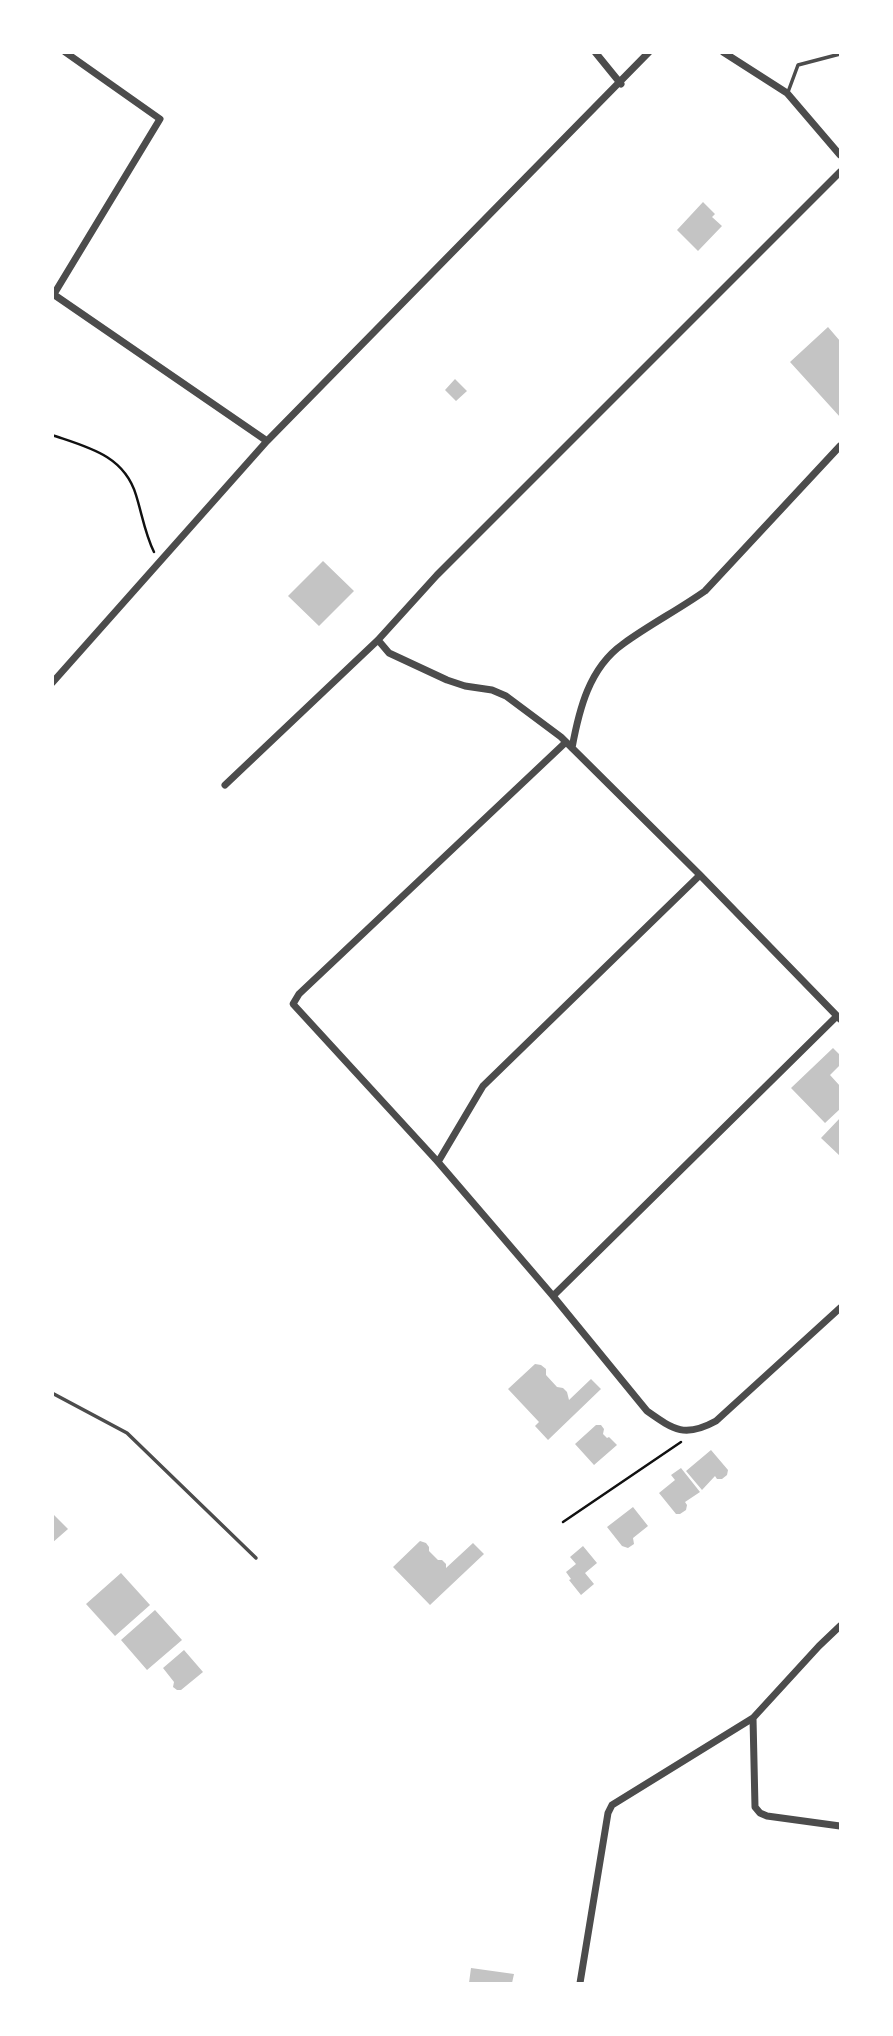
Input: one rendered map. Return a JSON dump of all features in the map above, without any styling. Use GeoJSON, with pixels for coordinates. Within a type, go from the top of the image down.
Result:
{"type":"FeatureCollection","features":[{"type":"Feature","properties":{"kind":"street"},"geometry":{"type":"LineString","coordinates":[[65,52],[160,120],[53,294],[267,441]]}},
{"type":"Feature","properties":{"kind":"street"},"geometry":{"type":"LineString","coordinates":[[595,52],[621,83]]}},
{"type":"Feature","properties":{"kind":"street"},"geometry":{"type":"LineString","coordinates":[[52,683],[267,441],[649,52]]}},
{"type":"Feature","properties":{"kind":"street"},"geometry":{"type":"LineString","coordinates":[[723,52],[787,93],[841,155]]}},
{"type":"Feature","properties":{"kind":"street"},"geometry":{"type":"LineString","coordinates":[[225,785],[377,640],[437,575],[841,172]]}},
{"type":"Feature","properties":{"kind":"street"},"geometry":{"type":"LineString","coordinates":[[841,446],[705,592],[621,645],[604,663],[587,690],[569,745],[299,994],[293,1004],[438,1162],[647,1411],[662,1422],[680,1430],[699,1430],[716,1421],[841,1308]]}},
{"type":"Feature","properties":{"kind":"street"},"geometry":{"type":"LineString","coordinates":[[377,640],[389,653],[447,680],[492,690],[506,696],[569,745],[839,1018],[553,1296]]}},
{"type":"Feature","properties":{"kind":"street"},"geometry":{"type":"LineString","coordinates":[[438,1162],[483,1086],[700,875]]}},
{"type":"Feature","properties":{"kind":"street"},"geometry":{"type":"LineString","coordinates":[[580,1983],[608,1814],[612,1805],[753,1718],[841,1626]]}},
{"type":"Feature","properties":{"kind":"street"},"geometry":{"type":"LineString","coordinates":[[753,1718],[755,1807],[767,1816],[841,1826]]}},
{"type":"Feature","properties":{"kind":"lane"},"geometry":{"type":"LineString","coordinates":[[787,93],[798,65],[841,54]]}},
{"type":"Feature","properties":{"kind":"lane"},"geometry":{"type":"LineString","coordinates":[[52,1392],[127,1433],[256,1558]]}},
{"type":"Feature","properties":{"kind":"path"},"geometry":{"type":"LineString","coordinates":[[52,435],[103,453],[122,470],[135,492],[149,541],[160,562]]}},
{"type":"Feature","properties":{"kind":"path"},"geometry":{"type":"LineString","coordinates":[[563,1522],[699,1430]]}},
{"type":"Feature","properties":{"kind":"building"},"geometry":{"type":"Polygon","coordinates":[[[703,202],[715,214],[712,217],[722,226],[698,251],[677,230],[703,202]]]}},
{"type":"Feature","properties":{"kind":"building"},"geometry":{"type":"Polygon","coordinates":[[[828,327],[840,341],[840,417],[790,362],[828,327]]]}},
{"type":"Feature","properties":{"kind":"building"},"geometry":{"type":"Polygon","coordinates":[[[455,379],[467,391],[456,401],[445,390],[455,379]]]}},
{"type":"Feature","properties":{"kind":"building"},"geometry":{"type":"Polygon","coordinates":[[[323,561],[354,591],[319,626],[288,596],[323,561]]]}},
{"type":"Feature","properties":{"kind":"building"},"geometry":{"type":"Polygon","coordinates":[[[833,1048],[840,1055],[840,1065],[830,1075],[840,1086],[840,1109],[825,1123],[791,1088],[833,1048]]]}},
{"type":"Feature","properties":{"kind":"building"},"geometry":{"type":"Polygon","coordinates":[[[840,1118],[840,1156],[821,1138],[840,1118]]]}},
{"type":"Feature","properties":{"kind":"building"},"geometry":{"type":"Polygon","coordinates":[[[535,1364],[546,1369],[546,1375],[557,1387],[567,1392],[569,1400],[591,1379],[601,1389],[548,1440],[535,1426],[539,1422],[508,1389],[535,1364]]]}},
{"type":"Feature","properties":{"kind":"building"},"geometry":{"type":"Polygon","coordinates":[[[596,1425],[601,1425],[603,1434],[617,1445],[594,1465],[575,1444],[596,1425]]]}},
{"type":"Feature","properties":{"kind":"building"},"geometry":{"type":"Polygon","coordinates":[[[711,1450],[728,1470],[727,1475],[722,1479],[715,1476],[702,1490],[686,1471],[711,1450]]]}},
{"type":"Feature","properties":{"kind":"building"},"geometry":{"type":"Polygon","coordinates":[[[681,1468],[700,1492],[685,1502],[686,1510],[676,1514],[659,1493],[675,1480],[671,1475],[681,1468]]]}},
{"type":"Feature","properties":{"kind":"building"},"geometry":{"type":"Polygon","coordinates":[[[633,1507],[648,1526],[633,1538],[634,1544],[628,1548],[622,1546],[607,1527],[633,1507]]]}},
{"type":"Feature","properties":{"kind":"building"},"geometry":{"type":"Polygon","coordinates":[[[52,1513],[68,1529],[52,1543],[52,1513]]]}},
{"type":"Feature","properties":{"kind":"building"},"geometry":{"type":"Polygon","coordinates":[[[420,1541],[426,1543],[429,1551],[446,1564],[446,1568],[473,1543],[484,1554],[430,1605],[393,1567],[420,1541]]]}},
{"type":"Feature","properties":{"kind":"building"},"geometry":{"type":"Polygon","coordinates":[[[583,1546],[597,1563],[585,1573],[594,1584],[581,1595],[566,1572],[576,1564],[570,1557],[583,1546]]]}},
{"type":"Feature","properties":{"kind":"building"},"geometry":{"type":"Polygon","coordinates":[[[121,1573],[150,1605],[115,1636],[86,1604],[121,1573]]]}},
{"type":"Feature","properties":{"kind":"building"},"geometry":{"type":"Polygon","coordinates":[[[155,1610],[182,1640],[147,1670],[121,1640],[155,1610]]]}},
{"type":"Feature","properties":{"kind":"building"},"geometry":{"type":"Polygon","coordinates":[[[184,1650],[203,1672],[181,1690],[177,1690],[163,1668],[184,1650]]]}},
{"type":"Feature","properties":{"kind":"building"},"geometry":{"type":"Polygon","coordinates":[[[471,1968],[514,1974],[512,1983],[469,1983],[471,1968]]]}}]}
